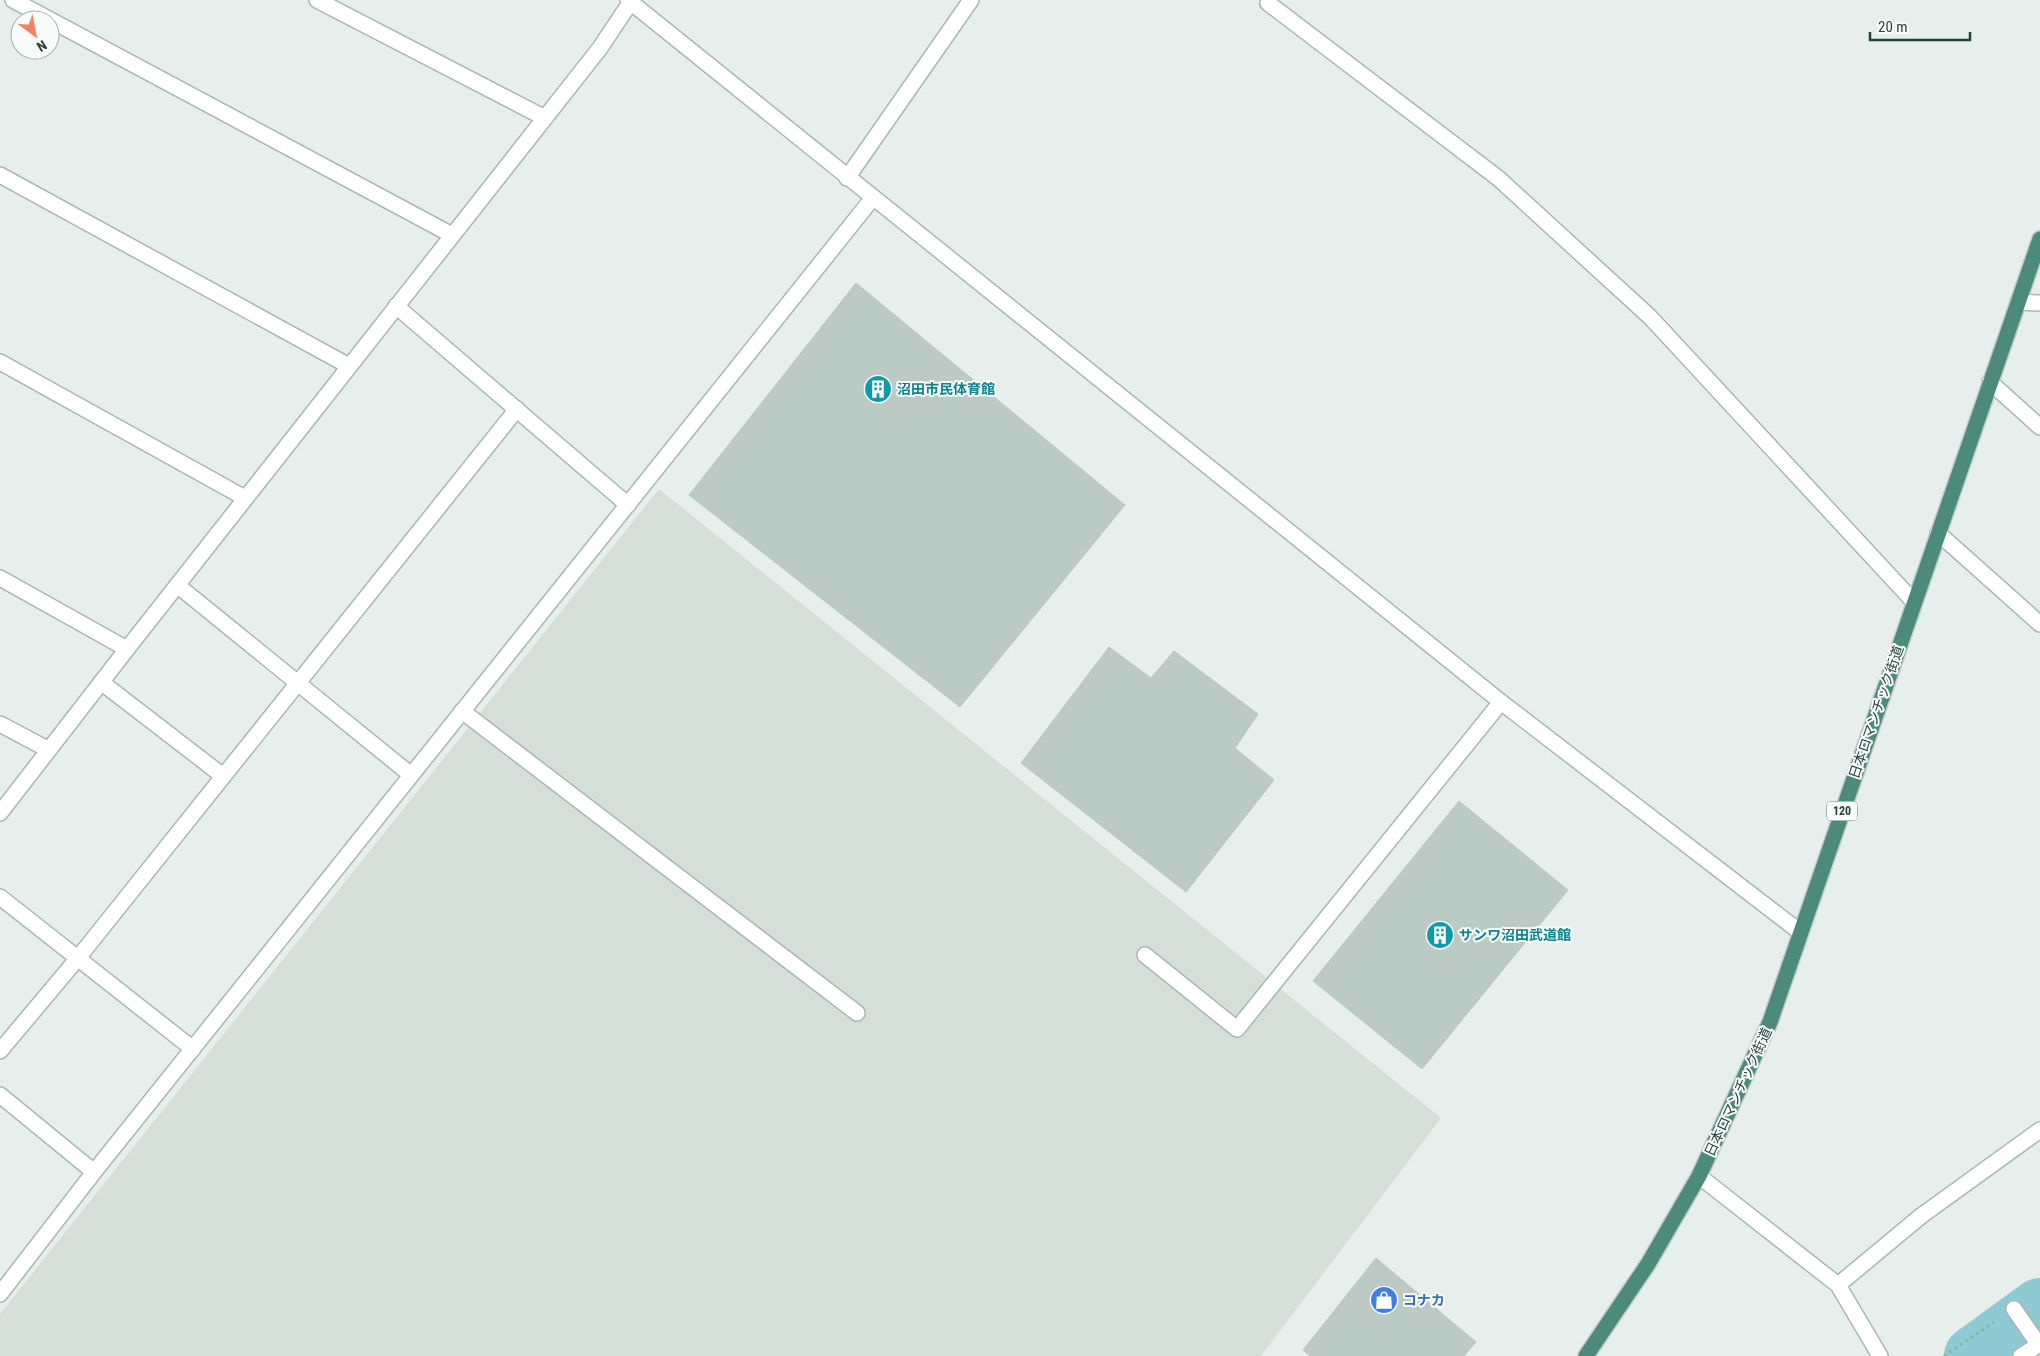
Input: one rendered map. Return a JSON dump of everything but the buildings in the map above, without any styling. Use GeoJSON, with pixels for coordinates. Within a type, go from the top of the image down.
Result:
{"type":"FeatureCollection","features":[{"type":"Feature","properties":{"kind":"highway","name":"日本ロマンチック街道"},"geometry":{"type":"LineString","coordinates":[[1586,1356],[1648,1264],[1699,1176],[1770,1022],[2040,239]]}},
{"type":"Feature","properties":{"kind":"street"},"geometry":{"type":"LineString","coordinates":[[13,0],[452,235]]}},
{"type":"Feature","properties":{"kind":"street"},"geometry":{"type":"LineString","coordinates":[[317,0],[545,118]]}},
{"type":"Feature","properties":{"kind":"street"},"geometry":{"type":"LineString","coordinates":[[847,178],[971,0]]}},
{"type":"Feature","properties":{"kind":"street"},"geometry":{"type":"LineString","coordinates":[[1269,0],[1268,3],[1498,178],[1650,317],[1914,602]]}},
{"type":"Feature","properties":{"kind":"street"},"geometry":{"type":"LineString","coordinates":[[0,813],[245,498],[600,48],[631,1],[847,178],[1501,702],[1800,932]]}},
{"type":"Feature","properties":{"kind":"street"},"geometry":{"type":"LineString","coordinates":[[0,174],[349,366]]}},
{"type":"Feature","properties":{"kind":"street"},"geometry":{"type":"LineString","coordinates":[[0,1294],[94,1172],[410,775],[628,506],[872,198]]}},
{"type":"Feature","properties":{"kind":"street"},"geometry":{"type":"LineString","coordinates":[[2018,302],[2040,303]]}},
{"type":"Feature","properties":{"kind":"street"},"geometry":{"type":"LineString","coordinates":[[396,306],[628,506]]}},
{"type":"Feature","properties":{"kind":"street"},"geometry":{"type":"LineString","coordinates":[[0,362],[245,498]]}},
{"type":"Feature","properties":{"kind":"street"},"geometry":{"type":"LineString","coordinates":[[1990,382],[2040,427]]}},
{"type":"Feature","properties":{"kind":"street"},"geometry":{"type":"LineString","coordinates":[[0,1052],[78,958],[517,409]]}},
{"type":"Feature","properties":{"kind":"street"},"geometry":{"type":"LineString","coordinates":[[1938,533],[2040,624]]}},
{"type":"Feature","properties":{"kind":"street"},"geometry":{"type":"LineString","coordinates":[[0,578],[127,649]]}},
{"type":"Feature","properties":{"kind":"street"},"geometry":{"type":"LineString","coordinates":[[178,585],[410,775]]}},
{"type":"Feature","properties":{"kind":"street"},"geometry":{"type":"LineString","coordinates":[[101,682],[223,776]]}},
{"type":"Feature","properties":{"kind":"street"},"geometry":{"type":"LineString","coordinates":[[1145,955],[1237,1029],[1501,702]]}},
{"type":"Feature","properties":{"kind":"street"},"geometry":{"type":"LineString","coordinates":[[462,711],[857,1013]]}},
{"type":"Feature","properties":{"kind":"street"},"geometry":{"type":"LineString","coordinates":[[0,724],[49,750]]}},
{"type":"Feature","properties":{"kind":"street"},"geometry":{"type":"LineString","coordinates":[[0,897],[193,1049]]}},
{"type":"Feature","properties":{"kind":"street"},"geometry":{"type":"LineString","coordinates":[[0,1095],[94,1172]]}},
{"type":"Feature","properties":{"kind":"street"},"geometry":{"type":"LineString","coordinates":[[1838,1285],[1922,1216],[2040,1130]]}},
{"type":"Feature","properties":{"kind":"street"},"geometry":{"type":"LineString","coordinates":[[1699,1176],[1838,1285],[1880,1356]]}},
{"type":"Feature","properties":{"kind":"street"},"geometry":{"type":"LineString","coordinates":[[2014,1309],[2039,1345],[2021,1356]]}},
{"type":"Feature","properties":{"kind":"shaded area"},"geometry":{"type":"Polygon","coordinates":[[[659,489],[1441,1118],[1261,1356],[0,1356],[0,1314],[659,489]]]}},
{"type":"Feature","properties":{"kind":"waterway"},"geometry":{"type":"LineString","coordinates":[[1974,1356],[2040,1308]]}},
{"type":"Feature","properties":{"kind":"place","name":"沼田市民体育館"},"geometry":{"type":"Point","coordinates":[878,389]}},
{"type":"Feature","properties":{"kind":"place","name":"サンワ沼田武道館"},"geometry":{"type":"Point","coordinates":[1440,935]}},
{"type":"Feature","properties":{"kind":"place","name":"コナカ"},"geometry":{"type":"Point","coordinates":[1384,1300]}}]}
